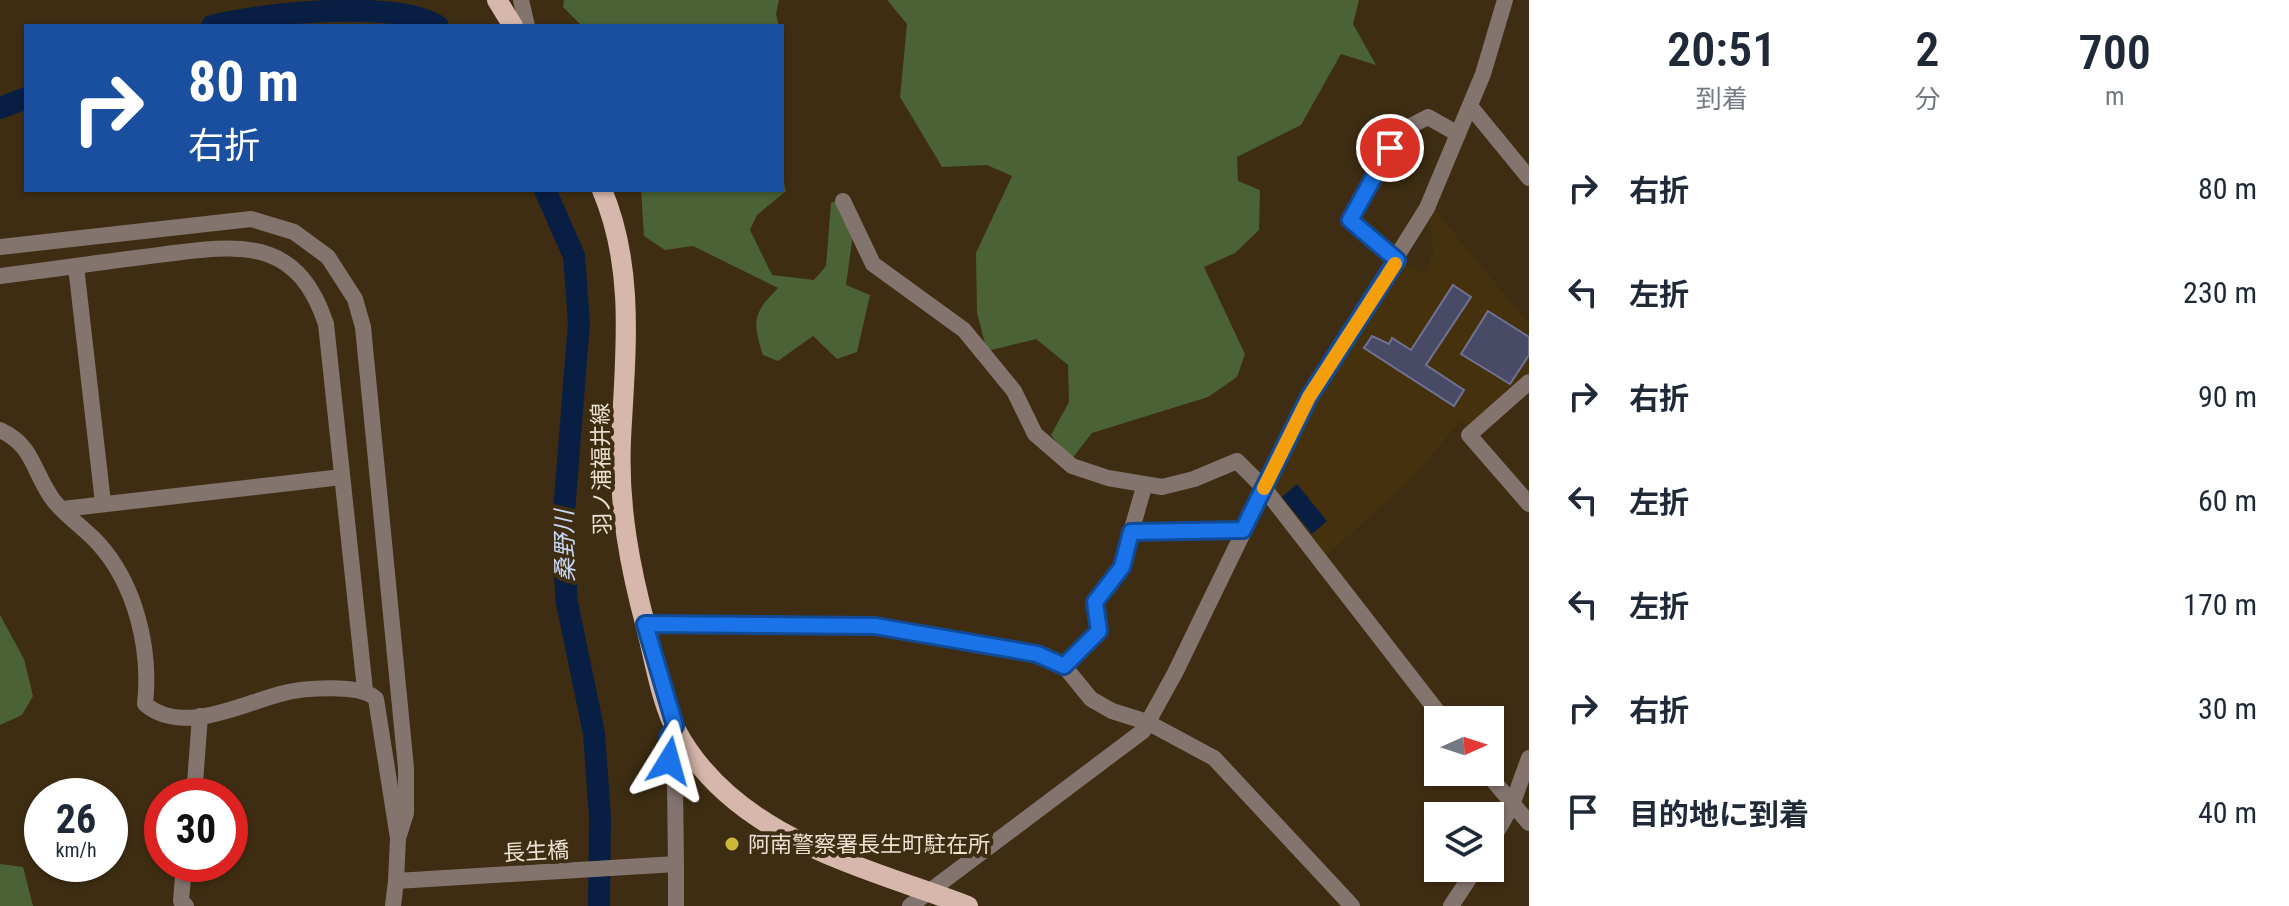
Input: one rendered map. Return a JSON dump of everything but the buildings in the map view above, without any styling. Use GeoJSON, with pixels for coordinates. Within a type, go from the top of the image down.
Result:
{"type":"FeatureCollection","features":[{"type":"Feature","properties":{"kind":"main road"},"geometry":{"type":"LineString","coordinates":[[497,0],[512,24]]}},
{"type":"Feature","properties":{"kind":"main road","name":"羽ノ浦福井線"},"geometry":{"type":"LineString","coordinates":[[603,192],[612,213],[625,272],[621,492],[625,536],[645,624],[675,726],[692,755],[714,782],[735,803],[781,834],[968,906]]}},
{"type":"Feature","properties":{"kind":"street"},"geometry":{"type":"LineString","coordinates":[[521,0],[527,24]]}},
{"type":"Feature","properties":{"kind":"street"},"geometry":{"type":"LineString","coordinates":[[910,906],[1143,731],[1175,673],[1309,397],[1427,208],[1470,106],[1505,0]]}},
{"type":"Feature","properties":{"kind":"street"},"geometry":{"type":"LineString","coordinates":[[1470,106],[1529,178]]}},
{"type":"Feature","properties":{"kind":"street"},"geometry":{"type":"LineString","coordinates":[[1397,260],[1350,220],[1399,132],[1428,117],[1458,134]]}},
{"type":"Feature","properties":{"kind":"street"},"geometry":{"type":"LineString","coordinates":[[843,201],[873,264],[964,330],[1014,391],[1021,412],[1052,451],[1072,466],[1144,487],[1182,483],[1237,461],[1264,488],[1433,706]]}},
{"type":"Feature","properties":{"kind":"street"},"geometry":{"type":"LineString","coordinates":[[0,247],[251,219],[294,232],[328,257],[355,299],[363,327],[406,768],[406,813],[398,838]]}},
{"type":"Feature","properties":{"kind":"street"},"geometry":{"type":"LineString","coordinates":[[0,276],[235,247],[257,249],[280,258],[317,295],[326,324],[365,690]]}},
{"type":"Feature","properties":{"kind":"street"},"geometry":{"type":"LineString","coordinates":[[76,266],[103,503]]}},
{"type":"Feature","properties":{"kind":"street"},"geometry":{"type":"LineString","coordinates":[[1529,382],[1469,435],[1529,504]]}},
{"type":"Feature","properties":{"kind":"street"},"geometry":{"type":"LineString","coordinates":[[0,430],[19,439],[28,450],[33,466],[63,509],[119,569],[129,591],[146,662],[145,704],[166,714],[200,716],[224,715],[285,692],[365,690],[376,699],[402,881],[393,906]]}},
{"type":"Feature","properties":{"kind":"street"},"geometry":{"type":"LineString","coordinates":[[63,509],[342,477]]}},
{"type":"Feature","properties":{"kind":"street"},"geometry":{"type":"LineString","coordinates":[[1064,666],[1099,631],[1095,602],[1122,567],[1144,487]]}},
{"type":"Feature","properties":{"kind":"street"},"geometry":{"type":"LineString","coordinates":[[1131,532],[1243,530]]}},
{"type":"Feature","properties":{"kind":"street"},"geometry":{"type":"LineString","coordinates":[[645,624],[875,626],[1037,654],[1064,666],[1091,699],[1112,711],[1147,722],[1214,758],[1352,906]]}},
{"type":"Feature","properties":{"kind":"street"},"geometry":{"type":"LineString","coordinates":[[195,778],[200,716]]}},
{"type":"Feature","properties":{"kind":"street"},"geometry":{"type":"LineString","coordinates":[[675,726],[668,737],[675,787],[672,865],[676,906]]}},
{"type":"Feature","properties":{"kind":"street"},"geometry":{"type":"LineString","coordinates":[[1504,819],[1529,758]]}},
{"type":"Feature","properties":{"kind":"street"},"geometry":{"type":"LineString","coordinates":[[1497,786],[1529,823]]}},
{"type":"Feature","properties":{"kind":"street","name":"長生橋"},"geometry":{"type":"LineString","coordinates":[[402,881],[672,865]]}},
{"type":"Feature","properties":{"kind":"street"},"geometry":{"type":"LineString","coordinates":[[183,882],[181,901],[186,906]]}},
{"type":"Feature","properties":{"kind":"street"},"geometry":{"type":"LineString","coordinates":[[1451,906],[1467,882]]}},
{"type":"Feature","properties":{"kind":"shaded area"},"geometry":{"type":"Polygon","coordinates":[[[1433,208],[1529,324],[1529,377],[1470,431],[1461,420],[1413,477],[1324,558],[1269,483],[1318,394],[1403,264],[1425,273],[1433,254],[1430,214],[1433,208]]]}},
{"type":"Feature","properties":{"kind":"green space"},"geometry":{"type":"Polygon","coordinates":[[[564,0],[779,0],[776,14],[778,24],[580,24],[563,7],[564,0]]]}},
{"type":"Feature","properties":{"kind":"green space"},"geometry":{"type":"Polygon","coordinates":[[[887,0],[1359,0],[1353,24],[1376,65],[1341,54],[1301,125],[1237,157],[1238,181],[1260,190],[1259,230],[1235,253],[1204,267],[1245,354],[1237,377],[1208,397],[1092,433],[1071,460],[1051,435],[1069,402],[1068,365],[1036,339],[987,351],[977,313],[976,253],[1012,176],[987,165],[942,167],[900,97],[907,24],[887,0]]]}},
{"type":"Feature","properties":{"kind":"green space"},"geometry":{"type":"Polygon","coordinates":[[[784,183],[786,191],[757,215],[750,230],[772,275],[814,280],[826,266],[831,203],[838,200],[853,234],[846,285],[870,295],[857,352],[837,359],[813,336],[778,361],[763,355],[757,334],[757,318],[778,288],[693,246],[665,250],[644,236],[641,192],[784,192],[784,183]]]}},
{"type":"Feature","properties":{"kind":"green space"},"geometry":{"type":"Polygon","coordinates":[[[0,615],[24,659],[33,696],[22,715],[0,725],[0,615]]]}},
{"type":"Feature","properties":{"kind":"green space"},"geometry":{"type":"Polygon","coordinates":[[[0,864],[23,867],[24,882],[27,882],[33,906],[0,906],[0,864]]]}},
{"type":"Feature","properties":{"kind":"water"},"geometry":{"type":"Polygon","coordinates":[[[1297,484],[1327,521],[1312,534],[1282,497],[1297,484]]]}},
{"type":"Feature","properties":{"kind":"waterway"},"geometry":{"type":"LineString","coordinates":[[222,24],[265,16],[330,11],[393,13],[433,24]]}},
{"type":"Feature","properties":{"kind":"waterway","name":"桑野川"},"geometry":{"type":"LineString","coordinates":[[0,108],[24,99]]}},
{"type":"Feature","properties":{"kind":"waterway","name":"桑野川"},"geometry":{"type":"LineString","coordinates":[[546,192],[574,256],[579,323],[562,536],[567,603],[594,733],[600,817],[599,906]]}},
{"type":"Feature","properties":{"kind":"slow traffic"},"geometry":{"type":"LineString","coordinates":[[1264,488],[1309,397],[1395,264]]}},
{"type":"Feature","properties":{"kind":"place","name":"阿南警察署長生町駐在所"},"geometry":{"type":"Point","coordinates":[732,844]}},
{"type":"Feature","properties":{"kind":"route"},"geometry":{"type":"LineString","coordinates":[[669,761],[668,737],[675,726],[645,624],[702,621],[875,626],[1037,654],[1064,666],[1099,631],[1093,608],[1122,567],[1131,532],[1243,530],[1309,397],[1397,260],[1360,232],[1350,220],[1390,148]]}}]}
